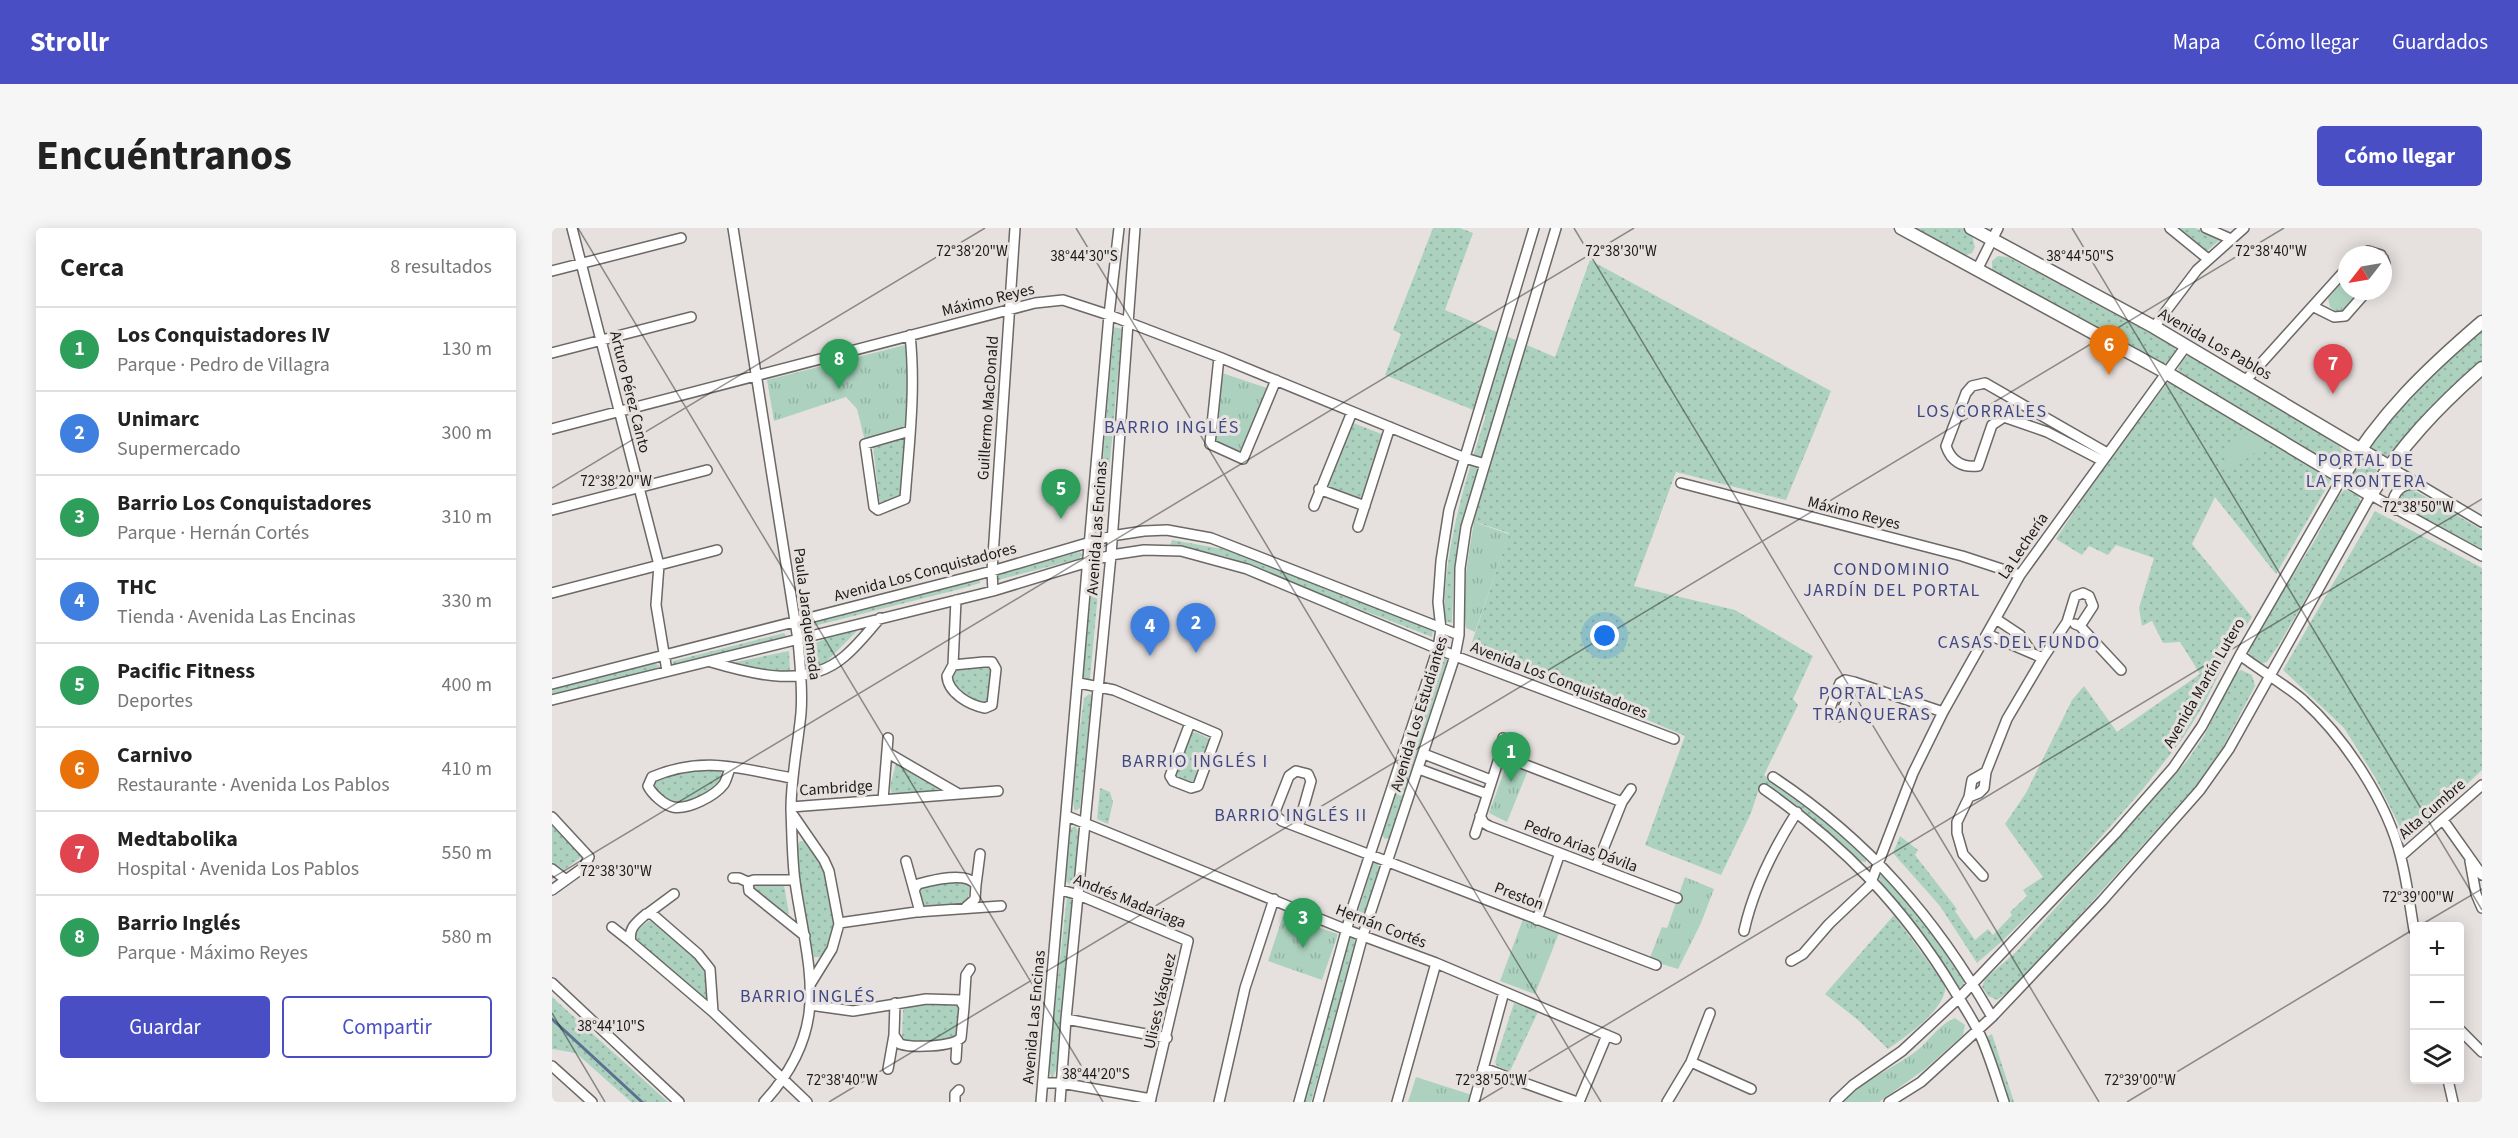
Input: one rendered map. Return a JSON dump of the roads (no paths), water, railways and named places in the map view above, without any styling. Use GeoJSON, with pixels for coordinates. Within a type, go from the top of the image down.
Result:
{"type":"FeatureCollection","features":[{"type":"Feature","properties":{"kind":"main road"},"geometry":{"type":"LineString","coordinates":[[1901,228],[2167,373],[2371,495],[2388,466],[2430,417],[2482,368]]}},
{"type":"Feature","properties":{"kind":"main road","name":"Avenida Los Pablos"},"geometry":{"type":"LineString","coordinates":[[1971,228],[1995,234],[2246,380],[2388,466]]}},
{"type":"Feature","properties":{"kind":"main road","name":"Avenida Martín Lutero"},"geometry":{"type":"LineString","coordinates":[[2342,478],[2371,432],[2417,379],[2482,322]]}},
{"type":"Feature","properties":{"kind":"street","name":"Arturo Pérez Canto"},"geometry":{"type":"LineString","coordinates":[[572,228],[658,565],[656,598],[667,671]]}},
{"type":"Feature","properties":{"kind":"street","name":"Paula Jaraquemada"},"geometry":{"type":"LineString","coordinates":[[734,228],[798,640],[801,677],[801,714],[792,778],[791,810],[795,880],[811,983],[810,1005],[803,1038],[784,1077],[764,1102]]}},
{"type":"Feature","properties":{"kind":"street","name":"Guillermo MacDonald"},"geometry":{"type":"LineString","coordinates":[[993,591],[992,571],[1015,228]]}},
{"type":"Feature","properties":{"kind":"street"},"geometry":{"type":"LineString","coordinates":[[1119,228],[1134,241]]}},
{"type":"Feature","properties":{"kind":"street","name":"Avenida Las Encinas"},"geometry":{"type":"LineString","coordinates":[[1041,1102],[1109,315],[1119,228]]}},
{"type":"Feature","properties":{"kind":"street","name":"Avenida Las Encinas"},"geometry":{"type":"LineString","coordinates":[[1060,1102],[1084,823],[1111,555],[1127,322],[1136,228]]}},
{"type":"Feature","properties":{"kind":"street","name":"Avenida Los Estudiantes"},"geometry":{"type":"LineString","coordinates":[[1299,1102],[1347,930],[1438,648],[1441,629],[1438,602],[1444,538],[1465,458],[1534,228]]}},
{"type":"Feature","properties":{"kind":"street","name":"Avenida Los Estudiantes"},"geometry":{"type":"LineString","coordinates":[[1318,1102],[1363,936],[1455,656],[1459,635],[1460,568],[1466,527],[1556,228]]}},
{"type":"Feature","properties":{"kind":"street"},"geometry":{"type":"LineString","coordinates":[[2170,228],[2208,259]]}},
{"type":"Feature","properties":{"kind":"street"},"geometry":{"type":"LineString","coordinates":[[2206,228],[2231,239]]}},
{"type":"Feature","properties":{"kind":"street"},"geometry":{"type":"LineString","coordinates":[[2154,327],[2197,270],[2244,228]]}},
{"type":"Feature","properties":{"kind":"street"},"geometry":{"type":"LineString","coordinates":[[1977,270],[1995,234]]}},
{"type":"Feature","properties":{"kind":"street"},"geometry":{"type":"LineString","coordinates":[[552,271],[681,238]]}},
{"type":"Feature","properties":{"kind":"street"},"geometry":{"type":"LineString","coordinates":[[2246,380],[2338,279]]}},
{"type":"Feature","properties":{"kind":"street","name":"Máximo Reyes"},"geometry":{"type":"LineString","coordinates":[[552,429],[1040,301],[1063,300],[1219,357],[1465,458],[1485,464]]}},
{"type":"Feature","properties":{"kind":"street"},"geometry":{"type":"LineString","coordinates":[[2314,307],[2334,317],[2345,316],[2359,300]]}},
{"type":"Feature","properties":{"kind":"street"},"geometry":{"type":"LineString","coordinates":[[552,353],[691,317]]}},
{"type":"Feature","properties":{"kind":"street"},"geometry":{"type":"LineString","coordinates":[[909,335],[914,372],[910,431],[905,499],[878,510],[874,507],[865,444],[910,431]]}},
{"type":"Feature","properties":{"kind":"street","name":"La Lechería"},"geometry":{"type":"LineString","coordinates":[[1873,880],[1878,861],[1913,773],[1943,712],[2020,575],[2104,456],[2186,346]]}},
{"type":"Feature","properties":{"kind":"street"},"geometry":{"type":"LineString","coordinates":[[1219,357],[1210,444],[1243,459],[1276,380]]}},
{"type":"Feature","properties":{"kind":"street"},"geometry":{"type":"LineString","coordinates":[[1977,384],[1989,384],[2104,456],[2027,424],[2004,417],[1992,425],[1978,466],[1958,463],[1950,456],[1946,446],[1966,393],[1977,384]]}},
{"type":"Feature","properties":{"kind":"street"},"geometry":{"type":"LineString","coordinates":[[2027,424],[2032,410]]}},
{"type":"Feature","properties":{"kind":"street"},"geometry":{"type":"LineString","coordinates":[[1314,506],[1352,412]]}},
{"type":"Feature","properties":{"kind":"street"},"geometry":{"type":"LineString","coordinates":[[1358,527],[1390,427]]}},
{"type":"Feature","properties":{"kind":"street","name":"Avenida Los Pablos"},"geometry":{"type":"LineString","coordinates":[[2388,466],[2482,522]]}},
{"type":"Feature","properties":{"kind":"street"},"geometry":{"type":"LineString","coordinates":[[552,510],[707,470]]}},
{"type":"Feature","properties":{"kind":"street","name":"Avenida Martín Lutero"},"geometry":{"type":"LineString","coordinates":[[1835,1102],[1853,1085],[1902,1051],[1959,998],[2099,851],[2173,768],[2202,726],[2240,655],[2342,478]]}},
{"type":"Feature","properties":{"kind":"street","name":"Máximo Reyes"},"geometry":{"type":"LineString","coordinates":[[1681,483],[1962,556],[2020,575]]}},
{"type":"Feature","properties":{"kind":"street"},"geometry":{"type":"LineString","coordinates":[[2396,510],[2393,500],[2397,490],[2407,484],[2417,484]]}},
{"type":"Feature","properties":{"kind":"street"},"geometry":{"type":"LineString","coordinates":[[1319,489],[1365,506]]}},
{"type":"Feature","properties":{"kind":"street"},"geometry":{"type":"LineString","coordinates":[[1889,1102],[1921,1082],[1992,1017],[2102,901],[2200,790],[2229,749],[2371,495],[2482,556]]}},
{"type":"Feature","properties":{"kind":"street"},"geometry":{"type":"LineString","coordinates":[[1164,549],[1167,530]]}},
{"type":"Feature","properties":{"kind":"street","name":"Avenida Los Conquistadores"},"geometry":{"type":"LineString","coordinates":[[552,684],[992,571],[1112,536],[1144,531],[1167,530],[1211,538],[1459,635]]}},
{"type":"Feature","properties":{"kind":"street","name":"Avenida Los Conquistadores"},"geometry":{"type":"LineString","coordinates":[[552,700],[993,591],[1111,555],[1129,551],[1164,549],[1200,554],[1247,568],[1455,656],[1674,739]]}},
{"type":"Feature","properties":{"kind":"street"},"geometry":{"type":"LineString","coordinates":[[552,593],[717,550]]}},
{"type":"Feature","properties":{"kind":"street"},"geometry":{"type":"LineString","coordinates":[[1969,797],[1983,789],[1986,772],[2007,719],[2067,622],[2074,596],[2084,594],[2089,596],[2093,606],[2080,626]]}},
{"type":"Feature","properties":{"kind":"street"},"geometry":{"type":"LineString","coordinates":[[953,665],[988,661],[994,663],[996,669],[991,706],[979,707],[952,691],[947,676],[953,665],[956,600]]}},
{"type":"Feature","properties":{"kind":"street","name":"Avenida Los Conquistadores"},"geometry":{"type":"LineString","coordinates":[[709,661],[732,668],[801,677],[824,670],[845,657],[880,618]]}},
{"type":"Feature","properties":{"kind":"street"},"geometry":{"type":"LineString","coordinates":[[1996,619],[2020,635],[2030,651]]}},
{"type":"Feature","properties":{"kind":"street"},"geometry":{"type":"LineString","coordinates":[[2067,622],[2080,626],[2121,670]]}},
{"type":"Feature","properties":{"kind":"street"},"geometry":{"type":"LineString","coordinates":[[1987,634],[2043,658]]}},
{"type":"Feature","properties":{"kind":"street"},"geometry":{"type":"LineString","coordinates":[[2240,655],[2301,698],[2334,730],[2376,796],[2401,856],[2413,922]]}},
{"type":"Feature","properties":{"kind":"street"},"geometry":{"type":"LineString","coordinates":[[1854,682],[1943,712]]}},
{"type":"Feature","properties":{"kind":"street"},"geometry":{"type":"LineString","coordinates":[[1079,683],[1114,690],[1217,734],[1198,786],[1191,788],[1173,782],[1170,776],[1190,723]]}},
{"type":"Feature","properties":{"kind":"street","name":"Cambridge"},"geometry":{"type":"LineString","coordinates":[[883,800],[888,738]]}},
{"type":"Feature","properties":{"kind":"street"},"geometry":{"type":"LineString","coordinates":[[1474,834],[1500,755],[1503,738]]}},
{"type":"Feature","properties":{"kind":"street"},"geometry":{"type":"LineString","coordinates":[[888,753],[957,793]]}},
{"type":"Feature","properties":{"kind":"street"},"geometry":{"type":"LineString","coordinates":[[1424,754],[1491,780]]}},
{"type":"Feature","properties":{"kind":"street"},"geometry":{"type":"LineString","coordinates":[[1500,755],[1622,802]]}},
{"type":"Feature","properties":{"kind":"street"},"geometry":{"type":"LineString","coordinates":[[731,767],[725,783],[720,788],[702,799],[679,807],[667,804],[650,791],[648,786],[652,777],[703,764],[731,767],[792,778]]}},
{"type":"Feature","properties":{"kind":"street"},"geometry":{"type":"LineString","coordinates":[[1419,769],[1487,794]]}},
{"type":"Feature","properties":{"kind":"street","name":"Preston"},"geometry":{"type":"LineString","coordinates":[[1298,827],[1311,781],[1308,774],[1296,771],[1289,776],[1275,815],[1282,821],[1656,965]]}},
{"type":"Feature","properties":{"kind":"street"},"geometry":{"type":"LineString","coordinates":[[1983,876],[1969,863],[1959,844],[1958,822],[1969,797],[1972,780],[1986,772]]}},
{"type":"Feature","properties":{"kind":"street"},"geometry":{"type":"LineString","coordinates":[[1773,777],[1824,813],[1878,861],[1917,906],[1973,984],[1992,1017]]}},
{"type":"Feature","properties":{"kind":"street","name":"Alta Cumbre"},"geometry":{"type":"LineString","coordinates":[[2401,856],[2482,785]]}},
{"type":"Feature","properties":{"kind":"street"},"geometry":{"type":"LineString","coordinates":[[1596,867],[1622,802],[1631,789]]}},
{"type":"Feature","properties":{"kind":"street"},"geometry":{"type":"LineString","coordinates":[[1764,789],[1797,812],[1873,880],[1908,921],[1959,998],[1977,1031],[2004,1102]]}},
{"type":"Feature","properties":{"kind":"street","name":"Cambridge"},"geometry":{"type":"LineString","coordinates":[[791,810],[998,791]]}},
{"type":"Feature","properties":{"kind":"street"},"geometry":{"type":"LineString","coordinates":[[791,810],[829,871],[839,923],[832,949],[811,983]]}},
{"type":"Feature","properties":{"kind":"street"},"geometry":{"type":"LineString","coordinates":[[1744,931],[1749,911],[1773,855],[1797,812]]}},
{"type":"Feature","properties":{"kind":"street","name":"Hernán Cortés"},"geometry":{"type":"LineString","coordinates":[[1067,816],[1347,930],[1436,963],[1611,1037],[1578,1102]]}},
{"type":"Feature","properties":{"kind":"street","name":"Pedro Arias Dávila"},"geometry":{"type":"LineString","coordinates":[[1480,816],[1486,825],[1677,898]]}},
{"type":"Feature","properties":{"kind":"street"},"geometry":{"type":"LineString","coordinates":[[552,817],[589,857],[584,867],[552,890]]}},
{"type":"Feature","properties":{"kind":"street"},"geometry":{"type":"LineString","coordinates":[[2443,820],[2482,875]]}},
{"type":"Feature","properties":{"kind":"street"},"geometry":{"type":"LineString","coordinates":[[1537,920],[1560,853]]}},
{"type":"Feature","properties":{"kind":"street"},"geometry":{"type":"LineString","coordinates":[[963,908],[975,899],[980,854]]}},
{"type":"Feature","properties":{"kind":"street"},"geometry":{"type":"LineString","coordinates":[[2470,859],[2476,894],[2482,908]]}},
{"type":"Feature","properties":{"kind":"street"},"geometry":{"type":"LineString","coordinates":[[906,861],[920,912]]}},
{"type":"Feature","properties":{"kind":"street"},"geometry":{"type":"LineString","coordinates":[[552,868],[565,879]]}},
{"type":"Feature","properties":{"kind":"street"},"geometry":{"type":"LineString","coordinates":[[914,890],[918,884],[963,877],[972,880],[976,885]]}},
{"type":"Feature","properties":{"kind":"street"},"geometry":{"type":"LineString","coordinates":[[733,878],[748,882],[795,880]]}},
{"type":"Feature","properties":{"kind":"street"},"geometry":{"type":"LineString","coordinates":[[1791,961],[1803,954],[1873,880]]}},
{"type":"Feature","properties":{"kind":"street"},"geometry":{"type":"LineString","coordinates":[[748,882],[751,895],[805,936]]}},
{"type":"Feature","properties":{"kind":"street","name":"Andrés Madariaga"},"geometry":{"type":"LineString","coordinates":[[1061,890],[1079,895],[1188,941]]}},
{"type":"Feature","properties":{"kind":"street"},"geometry":{"type":"LineString","coordinates":[[632,942],[629,933],[631,928],[674,894]]}},
{"type":"Feature","properties":{"kind":"street"},"geometry":{"type":"LineString","coordinates":[[1219,1102],[1245,988],[1274,899]]}},
{"type":"Feature","properties":{"kind":"street"},"geometry":{"type":"LineString","coordinates":[[839,923],[920,912],[1001,906]]}},
{"type":"Feature","properties":{"kind":"street"},"geometry":{"type":"LineString","coordinates":[[647,914],[652,914],[698,954],[710,969],[713,1012]]}},
{"type":"Feature","properties":{"kind":"street"},"geometry":{"type":"LineString","coordinates":[[612,927],[713,1012],[784,1077],[807,1102]]}},
{"type":"Feature","properties":{"kind":"street","name":"Ulises Vásquez"},"geometry":{"type":"LineString","coordinates":[[1151,1101],[1188,941]]}},
{"type":"Feature","properties":{"kind":"street"},"geometry":{"type":"LineString","coordinates":[[1397,1102],[1436,963]]}},
{"type":"Feature","properties":{"kind":"street"},"geometry":{"type":"LineString","coordinates":[[956,1059],[957,1042],[963,1032],[966,975],[970,969]]}},
{"type":"Feature","properties":{"kind":"street"},"geometry":{"type":"LineString","coordinates":[[552,983],[680,1102]]}},
{"type":"Feature","properties":{"kind":"street"},"geometry":{"type":"LineString","coordinates":[[1474,1102],[1504,992]]}},
{"type":"Feature","properties":{"kind":"street"},"geometry":{"type":"LineString","coordinates":[[810,1005],[853,1011],[895,1003],[952,999],[960,1000],[964,1006]]}},
{"type":"Feature","properties":{"kind":"street"},"geometry":{"type":"LineString","coordinates":[[888,1069],[894,1035],[895,1003]]}},
{"type":"Feature","properties":{"kind":"street"},"geometry":{"type":"LineString","coordinates":[[1667,1102],[1691,1062],[1710,1013]]}},
{"type":"Feature","properties":{"kind":"street"},"geometry":{"type":"LineString","coordinates":[[1066,1019],[1167,1038]]}},
{"type":"Feature","properties":{"kind":"street"},"geometry":{"type":"LineString","coordinates":[[2464,1034],[2482,1052]]}},
{"type":"Feature","properties":{"kind":"street"},"geometry":{"type":"LineString","coordinates":[[894,1035],[897,1042],[903,1046],[957,1042]]}},
{"type":"Feature","properties":{"kind":"street"},"geometry":{"type":"LineString","coordinates":[[1691,1062],[1751,1089]]}},
{"type":"Feature","properties":{"kind":"street"},"geometry":{"type":"LineString","coordinates":[[552,1066],[592,1102]]}},
{"type":"Feature","properties":{"kind":"street"},"geometry":{"type":"LineString","coordinates":[[1483,1068],[1578,1102]]}},
{"type":"Feature","properties":{"kind":"street"},"geometry":{"type":"LineString","coordinates":[[1043,1083],[1061,1083],[1151,1101]]}},
{"type":"Feature","properties":{"kind":"street"},"geometry":{"type":"LineString","coordinates":[[2449,1084],[2453,1102]]}},
{"type":"Feature","properties":{"kind":"street"},"geometry":{"type":"LineString","coordinates":[[955,1102],[959,1090]]}},
{"type":"Feature","properties":{"kind":"waterway"},"geometry":{"type":"LineString","coordinates":[[552,1019],[642,1102]]}},
{"type":"Feature","properties":{"kind":"place","name":"Carnivo"},"geometry":{"type":"Point","coordinates":[2109,375]}},
{"type":"Feature","properties":{"kind":"place","name":"Barrio Inglés"},"geometry":{"type":"Point","coordinates":[839,389]}},
{"type":"Feature","properties":{"kind":"place","name":"Medtabolika"},"geometry":{"type":"Point","coordinates":[2333,394]}},
{"type":"Feature","properties":{"kind":"place","name":"Pacific Fitness"},"geometry":{"type":"Point","coordinates":[1061,519]}},
{"type":"Feature","properties":{"kind":"place","name":"Unimarc"},"geometry":{"type":"Point","coordinates":[1196,653]}},
{"type":"Feature","properties":{"kind":"place","name":"THC"},"geometry":{"type":"Point","coordinates":[1150,656]}},
{"type":"Feature","properties":{"kind":"place","name":"Los Conquistadores IV"},"geometry":{"type":"Point","coordinates":[1511,782]}},
{"type":"Feature","properties":{"kind":"place","name":"Barrio Los Conquistadores"},"geometry":{"type":"Point","coordinates":[1303,948]}},
{"type":"Feature","properties":{"kind":"district","name":"LOS CORRALES"},"geometry":{"type":"Point","coordinates":[1982,411]}},
{"type":"Feature","properties":{"kind":"district","name":"BARRIO INGLÉS"},"geometry":{"type":"Point","coordinates":[1172,427]}},
{"type":"Feature","properties":{"kind":"district","name":"PORTAL DE LA FRONTERA"},"geometry":{"type":"Point","coordinates":[2366,470]}},
{"type":"Feature","properties":{"kind":"district","name":"CONDOMINIO JARDÍN DEL PORTAL"},"geometry":{"type":"Point","coordinates":[1892,579]}},
{"type":"Feature","properties":{"kind":"district","name":"CASAS DEL FUNDO"},"geometry":{"type":"Point","coordinates":[2019,642]}},
{"type":"Feature","properties":{"kind":"district","name":"PORTAL LAS TRANQUERAS"},"geometry":{"type":"Point","coordinates":[1872,703]}},
{"type":"Feature","properties":{"kind":"district","name":"BARRIO INGLÉS I"},"geometry":{"type":"Point","coordinates":[1195,761]}},
{"type":"Feature","properties":{"kind":"district","name":"BARRIO INGLÉS II"},"geometry":{"type":"Point","coordinates":[1291,815]}},
{"type":"Feature","properties":{"kind":"district","name":"BARRIO INGLÉS"},"geometry":{"type":"Point","coordinates":[808,996]}}]}
